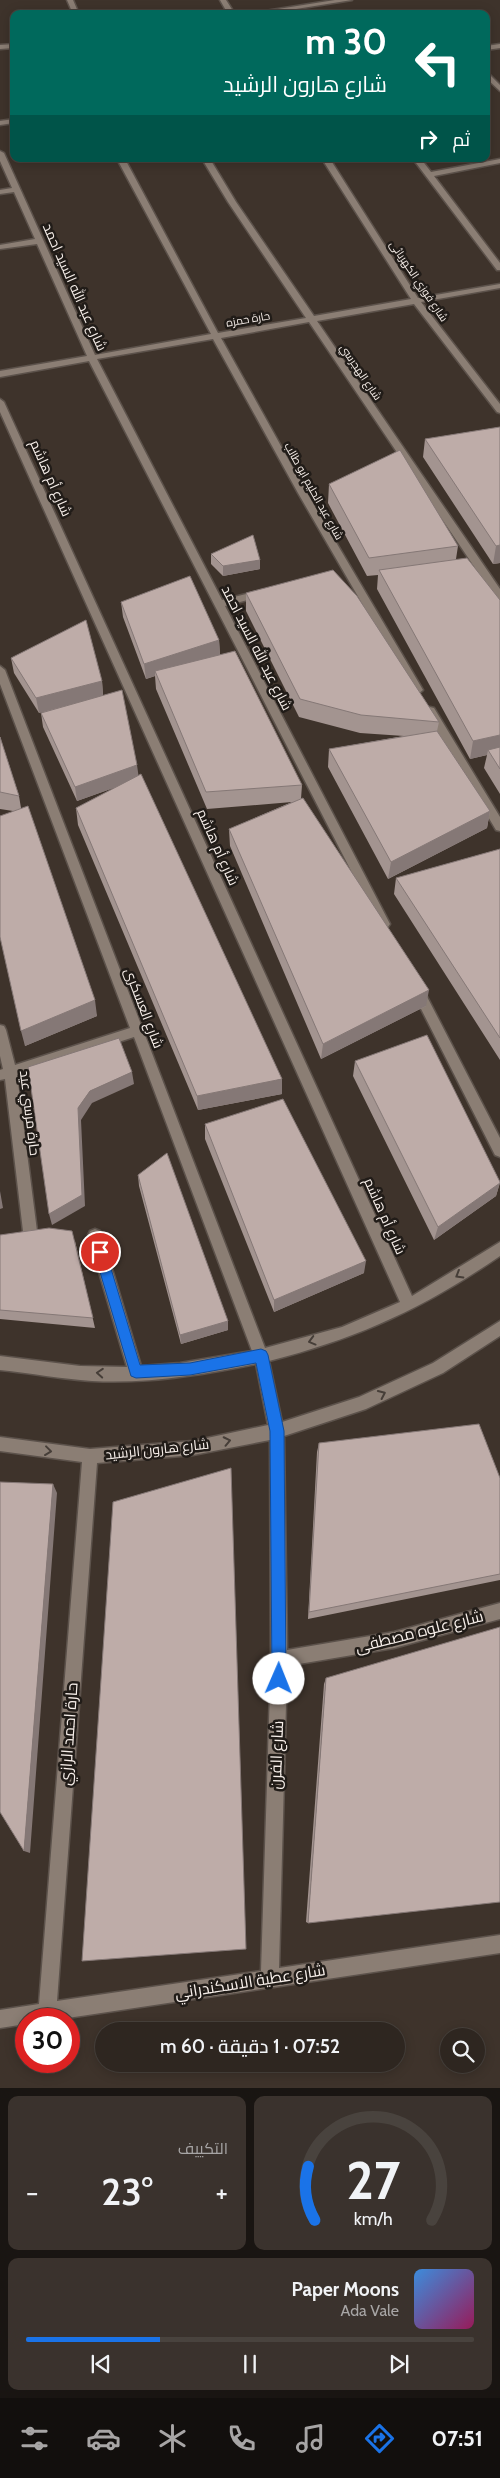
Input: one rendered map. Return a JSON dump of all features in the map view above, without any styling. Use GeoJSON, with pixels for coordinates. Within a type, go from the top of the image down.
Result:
{"type":"FeatureCollection","features":[{"type":"Feature","properties":{"kind":"street"},"geometry":{"type":"LineString","coordinates":[[277,10],[348,0]]}},
{"type":"Feature","properties":{"kind":"street"},"geometry":{"type":"LineString","coordinates":[[490,78],[500,89]]}},
{"type":"Feature","properties":{"kind":"street","name":"شارع عبد الله السيد احمد"},"geometry":{"type":"LineString","coordinates":[[0,153],[92,358],[390,936]]}},
{"type":"Feature","properties":{"kind":"street"},"geometry":{"type":"LineString","coordinates":[[430,175],[500,161]]}},
{"type":"Feature","properties":{"kind":"street","name":"شارع عبد الحليم ابو طالب"},"geometry":{"type":"LineString","coordinates":[[123,162],[343,575],[500,827]]}},
{"type":"Feature","properties":{"kind":"street","name":"شارع الهجرسي"},"geometry":{"type":"LineString","coordinates":[[208,162],[232,202],[500,597]]}},
{"type":"Feature","properties":{"kind":"street","name":"شارع فوزي الكهربائى"},"geometry":{"type":"LineString","coordinates":[[328,162],[416,301],[500,410]]}},
{"type":"Feature","properties":{"kind":"street"},"geometry":{"type":"LineString","coordinates":[[419,162],[500,268]]}},
{"type":"Feature","properties":{"kind":"street"},"geometry":{"type":"LineString","coordinates":[[0,192],[16,190]]}},
{"type":"Feature","properties":{"kind":"street"},"geometry":{"type":"LineString","coordinates":[[0,247],[39,241]]}},
{"type":"Feature","properties":{"kind":"street","name":"حارة حمزه"},"geometry":{"type":"LineString","coordinates":[[0,374],[500,286]]}},
{"type":"Feature","properties":{"kind":"street","name":"شارع أم هاشم"},"geometry":{"type":"LineString","coordinates":[[0,402],[409,1305]]}},
{"type":"Feature","properties":{"kind":"street"},"geometry":{"type":"LineString","coordinates":[[218,604],[274,591]]}},
{"type":"Feature","properties":{"kind":"street","name":"شارع العسكرى"},"geometry":{"type":"LineString","coordinates":[[0,670],[261,1355]]}},
{"type":"Feature","properties":{"kind":"street"},"geometry":{"type":"LineString","coordinates":[[412,980],[500,1151]]}},
{"type":"Feature","properties":{"kind":"street","name":"حارة مرسي عيد"},"geometry":{"type":"LineString","coordinates":[[0,1030],[5,1074],[30,1231]]}},
{"type":"Feature","properties":{"kind":"street"},"geometry":{"type":"LineString","coordinates":[[5,1074],[136,1031]]}},
{"type":"Feature","properties":{"kind":"street"},"geometry":{"type":"LineString","coordinates":[[95,1235],[136,1372]]}},
{"type":"Feature","properties":{"kind":"street"},"geometry":{"type":"LineString","coordinates":[[0,1363],[105,1374],[190,1369],[261,1355],[343,1333],[409,1305],[500,1248]]}},
{"type":"Feature","properties":{"kind":"street","name":"شارع هارون الرشيد"},"geometry":{"type":"LineString","coordinates":[[0,1444],[90,1456],[193,1448],[277,1431],[361,1404],[438,1368],[500,1328]]}},
{"type":"Feature","properties":{"kind":"street","name":"شارع الفرن"},"geometry":{"type":"LineString","coordinates":[[261,1355],[277,1431],[279,1659],[270,1977]]}},
{"type":"Feature","properties":{"kind":"street","name":"حارة احمد الرازي"},"geometry":{"type":"LineString","coordinates":[[47,2008],[90,1456]]}},
{"type":"Feature","properties":{"kind":"street","name":"شارع علوه مصطفى"},"geometry":{"type":"LineString","coordinates":[[279,1659],[394,1640],[500,1611]]}},
{"type":"Feature","properties":{"kind":"street","name":"شارع عطية الاسكندراني"},"geometry":{"type":"LineString","coordinates":[[78,2008],[270,1977],[500,1944]]}},
{"type":"Feature","properties":{"kind":"street","name":"شارع عطية الاسكندراني"},"geometry":{"type":"LineString","coordinates":[[0,2019],[15,2017]]}},
{"type":"Feature","properties":{"kind":"building"},"geometry":{"type":"Polygon","coordinates":[[[500,427],[500,545],[496,546],[425,439],[500,427]]]}},
{"type":"Feature","properties":{"kind":"building"},"geometry":{"type":"Polygon","coordinates":[[[400,450],[458,546],[369,558],[329,484],[400,450]]]}},
{"type":"Feature","properties":{"kind":"building"},"geometry":{"type":"Polygon","coordinates":[[[253,535],[260,560],[223,566],[211,554],[253,535]]]}},
{"type":"Feature","properties":{"kind":"building"},"geometry":{"type":"Polygon","coordinates":[[[467,558],[500,600],[500,735],[473,741],[379,570],[467,558]]]}},
{"type":"Feature","properties":{"kind":"building"},"geometry":{"type":"Polygon","coordinates":[[[333,570],[357,596],[439,722],[361,715],[300,699],[246,593],[333,570]]]}},
{"type":"Feature","properties":{"kind":"building"},"geometry":{"type":"Polygon","coordinates":[[[190,576],[219,640],[144,664],[121,602],[190,576]]]}},
{"type":"Feature","properties":{"kind":"building"},"geometry":{"type":"Polygon","coordinates":[[[86,620],[102,681],[36,698],[11,658],[86,620]]]}},
{"type":"Feature","properties":{"kind":"building"},"geometry":{"type":"Polygon","coordinates":[[[235,651],[302,785],[206,792],[155,671],[235,651]]]}},
{"type":"Feature","properties":{"kind":"building"},"geometry":{"type":"Polygon","coordinates":[[[122,690],[137,765],[75,787],[41,713],[122,690]]]}},
{"type":"Feature","properties":{"kind":"building"},"geometry":{"type":"Polygon","coordinates":[[[437,731],[490,811],[391,862],[329,749],[437,731]]]}},
{"type":"Feature","properties":{"kind":"building"},"geometry":{"type":"Polygon","coordinates":[[[0,737],[19,796],[0,792],[0,737]]]}},
{"type":"Feature","properties":{"kind":"building"},"geometry":{"type":"Polygon","coordinates":[[[500,747],[500,769],[488,750],[500,747]]]}},
{"type":"Feature","properties":{"kind":"building"},"geometry":{"type":"Polygon","coordinates":[[[141,774],[282,1079],[197,1096],[76,808],[141,774]]]}},
{"type":"Feature","properties":{"kind":"building"},"geometry":{"type":"Polygon","coordinates":[[[303,798],[429,990],[323,1044],[229,829],[303,798]]]}},
{"type":"Feature","properties":{"kind":"building"},"geometry":{"type":"Polygon","coordinates":[[[28,806],[95,1000],[21,1031],[0,937],[0,816],[28,806]]]}},
{"type":"Feature","properties":{"kind":"building"},"geometry":{"type":"Polygon","coordinates":[[[500,849],[500,1038],[396,878],[500,849]]]}},
{"type":"Feature","properties":{"kind":"building"},"geometry":{"type":"Polygon","coordinates":[[[427,1035],[500,1182],[438,1227],[355,1061],[427,1035]]]}},
{"type":"Feature","properties":{"kind":"building"},"geometry":{"type":"Polygon","coordinates":[[[119,1038],[132,1072],[90,1091],[78,1108],[82,1195],[49,1214],[28,1067],[119,1038]]]}},
{"type":"Feature","properties":{"kind":"building"},"geometry":{"type":"Polygon","coordinates":[[[283,1099],[366,1261],[274,1300],[205,1124],[283,1099]]]}},
{"type":"Feature","properties":{"kind":"building"},"geometry":{"type":"Polygon","coordinates":[[[167,1153],[228,1321],[180,1335],[138,1175],[167,1153]]]}},
{"type":"Feature","properties":{"kind":"building"},"geometry":{"type":"Polygon","coordinates":[[[49,1228],[72,1231],[93,1318],[0,1310],[0,1235],[49,1228]]]}},
{"type":"Feature","properties":{"kind":"building"},"geometry":{"type":"Polygon","coordinates":[[[479,1424],[500,1478],[500,1574],[309,1612],[319,1443],[479,1424]]]}},
{"type":"Feature","properties":{"kind":"building"},"geometry":{"type":"Polygon","coordinates":[[[231,1468],[246,1949],[82,1961],[113,1502],[231,1468]]]}},
{"type":"Feature","properties":{"kind":"building"},"geometry":{"type":"Polygon","coordinates":[[[0,1482],[53,1484],[24,1851],[0,1812],[0,1482]]]}},
{"type":"Feature","properties":{"kind":"building"},"geometry":{"type":"Polygon","coordinates":[[[500,1627],[500,1902],[308,1923],[326,1678],[500,1627]]]}},
{"type":"Feature","properties":{"kind":"route"},"geometry":{"type":"LineString","coordinates":[[100,1252],[136,1372],[190,1369],[261,1355],[277,1431],[279,1679]]}}]}
